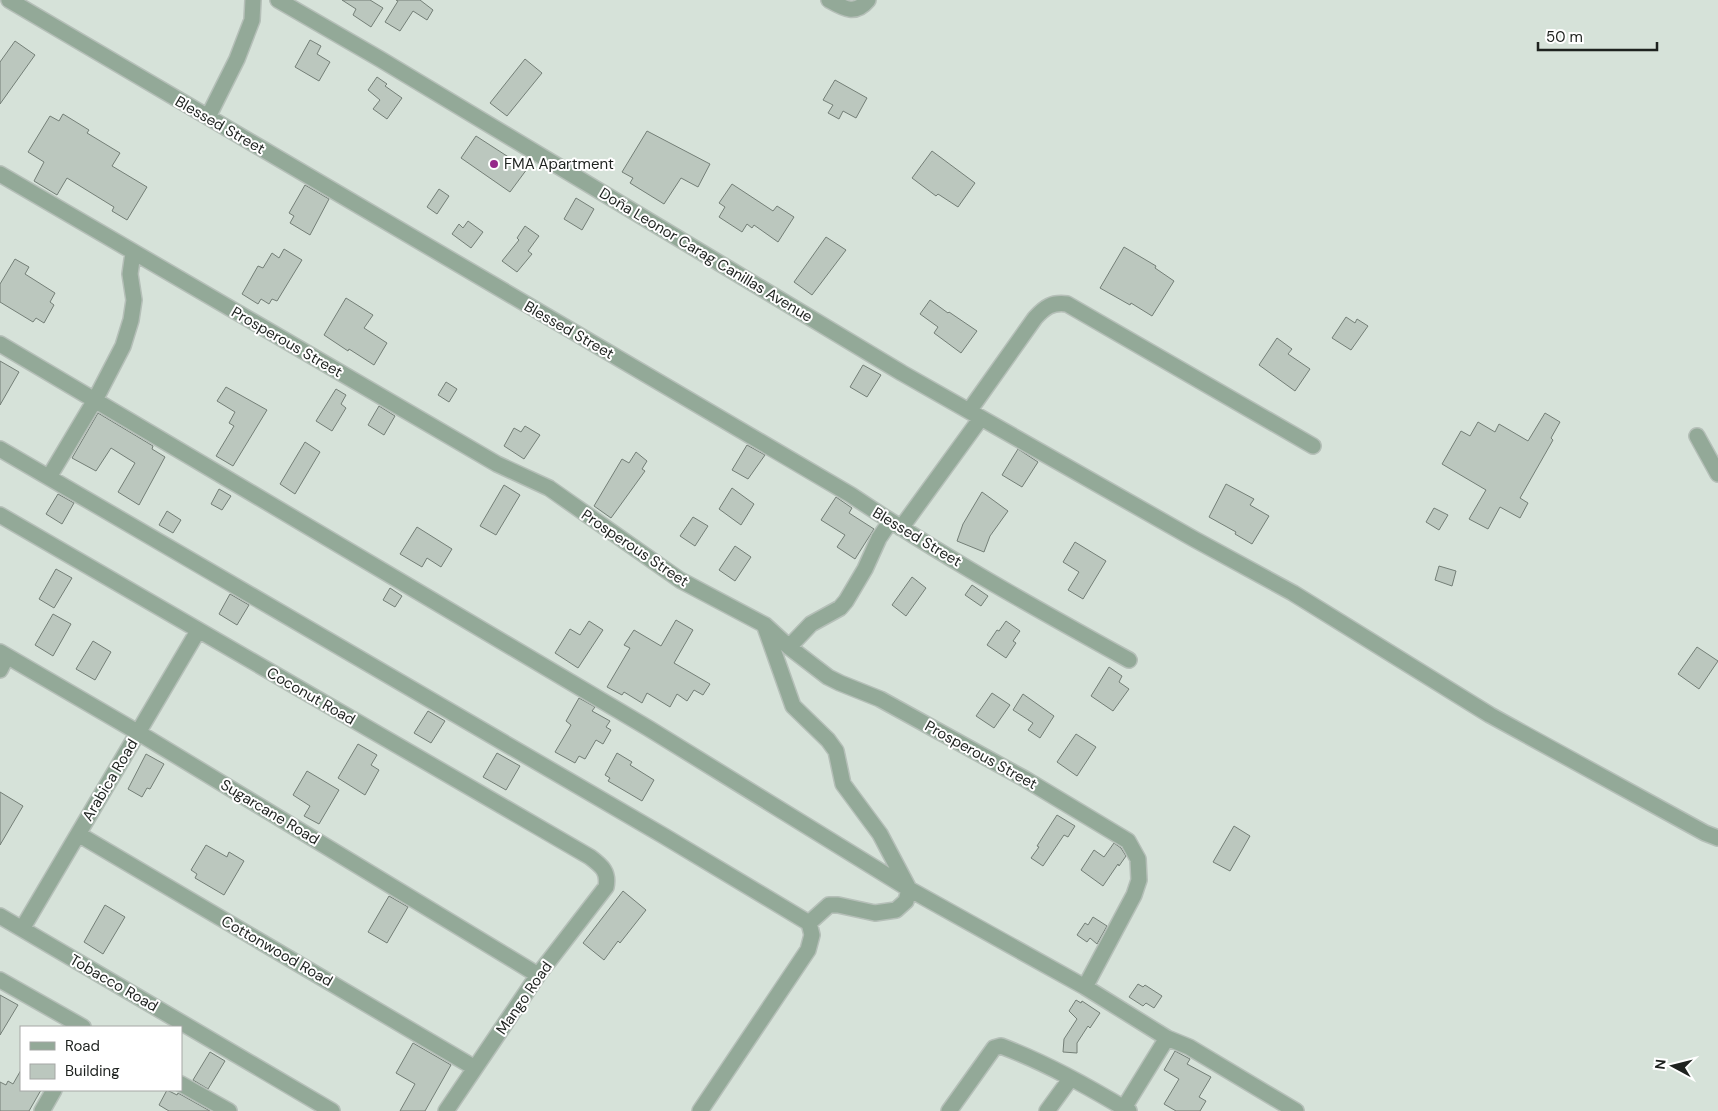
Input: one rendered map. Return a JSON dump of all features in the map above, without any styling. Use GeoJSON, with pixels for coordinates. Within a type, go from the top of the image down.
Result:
{"type":"FeatureCollection","features":[{"type":"Feature","properties":{"kind":"street","name":"Blessed Street"},"geometry":{"type":"LineString","coordinates":[[8,0],[851,496],[896,525],[1045,613],[1129,660]]}},
{"type":"Feature","properties":{"kind":"street"},"geometry":{"type":"LineString","coordinates":[[208,117],[237,59],[252,20],[253,0]]}},
{"type":"Feature","properties":{"kind":"street","name":"Doña Leonor Carag Canillas Avenue"},"geometry":{"type":"LineString","coordinates":[[278,0],[389,64],[902,373],[1293,593],[1490,715],[1705,833],[1718,838]]}},
{"type":"Feature","properties":{"kind":"street"},"geometry":{"type":"LineString","coordinates":[[829,0],[845,9],[854,9],[868,0]]}},
{"type":"Feature","properties":{"kind":"street","name":"Prosperous Street"},"geometry":{"type":"LineString","coordinates":[[0,174],[497,464],[549,488],[680,580],[765,625],[789,647],[828,677],[889,704],[1025,779],[1128,841],[1138,859],[1139,880],[1134,895],[1085,988]]}},
{"type":"Feature","properties":{"kind":"street"},"geometry":{"type":"LineString","coordinates":[[49,477],[95,400],[123,346],[131,320],[134,300],[130,274],[133,253]]}},
{"type":"Feature","properties":{"kind":"street"},"geometry":{"type":"LineString","coordinates":[[789,647],[811,624],[840,608],[846,601],[865,570],[879,538],[896,525],[975,414],[1035,318],[1045,307],[1058,303],[1067,304],[1313,446]]}},
{"type":"Feature","properties":{"kind":"street"},"geometry":{"type":"LineString","coordinates":[[0,344],[648,728],[909,888],[1085,988],[1167,1038],[1189,1047],[1296,1111]]}},
{"type":"Feature","properties":{"kind":"street"},"geometry":{"type":"LineString","coordinates":[[1697,436],[1718,474]]}},
{"type":"Feature","properties":{"kind":"street"},"geometry":{"type":"LineString","coordinates":[[0,448],[681,846],[809,923],[812,935],[808,950],[700,1111]]}},
{"type":"Feature","properties":{"kind":"street","name":"Coconut Road"},"geometry":{"type":"LineString","coordinates":[[0,515],[590,857],[602,866],[605,871],[607,876],[606,887]]}},
{"type":"Feature","properties":{"kind":"street"},"geometry":{"type":"LineString","coordinates":[[765,625],[793,706],[828,740],[836,751],[843,784],[880,834],[909,888],[906,902],[896,910],[876,913],[838,905],[829,905],[809,923]]}},
{"type":"Feature","properties":{"kind":"street","name":"Arabica Road"},"geometry":{"type":"LineString","coordinates":[[22,929],[198,631]]}},
{"type":"Feature","properties":{"kind":"street"},"geometry":{"type":"LineString","coordinates":[[0,670],[4,654]]}},
{"type":"Feature","properties":{"kind":"street","name":"Sugarcane Road"},"geometry":{"type":"LineString","coordinates":[[4,654],[538,975]]}},
{"type":"Feature","properties":{"kind":"street","name":"Cottonwood Road"},"geometry":{"type":"LineString","coordinates":[[78,834],[475,1068]]}},
{"type":"Feature","properties":{"kind":"street","name":"Mango Road"},"geometry":{"type":"LineString","coordinates":[[446,1111],[538,975],[606,887]]}},
{"type":"Feature","properties":{"kind":"street","name":"Tobacco Road"},"geometry":{"type":"LineString","coordinates":[[0,916],[332,1111]]}},
{"type":"Feature","properties":{"kind":"street"},"geometry":{"type":"LineString","coordinates":[[0,980],[81,1026]]}},
{"type":"Feature","properties":{"kind":"street"},"geometry":{"type":"LineString","coordinates":[[949,1111],[994,1048],[1001,1046],[1071,1078],[1125,1110],[1167,1038]]}},
{"type":"Feature","properties":{"kind":"street"},"geometry":{"type":"LineString","coordinates":[[1047,1111],[1071,1078]]}},
{"type":"Feature","properties":{"kind":"street"},"geometry":{"type":"LineString","coordinates":[[182,1085],[229,1111]]}},
{"type":"Feature","properties":{"kind":"street"},"geometry":{"type":"LineString","coordinates":[[42,1111],[53,1091]]}},
{"type":"Feature","properties":{"kind":"building"},"geometry":{"type":"Polygon","coordinates":[[[342,0],[370,0],[383,8],[371,27],[353,15],[356,9],[342,0]]]}},
{"type":"Feature","properties":{"kind":"building"},"geometry":{"type":"Polygon","coordinates":[[[396,0],[420,0],[433,10],[427,20],[413,11],[400,31],[385,22],[398,1],[396,0]]]}},
{"type":"Feature","properties":{"kind":"building"},"geometry":{"type":"Polygon","coordinates":[[[310,40],[321,46],[317,54],[330,62],[319,81],[295,67],[310,40]]]}},
{"type":"Feature","properties":{"kind":"building"},"geometry":{"type":"Polygon","coordinates":[[[15,41],[35,55],[0,104],[0,62],[15,41]]]}},
{"type":"Feature","properties":{"kind":"building"},"geometry":{"type":"Polygon","coordinates":[[[525,59],[542,73],[507,116],[490,103],[525,59]]]}},
{"type":"Feature","properties":{"kind":"building"},"geometry":{"type":"Polygon","coordinates":[[[377,77],[387,84],[385,86],[402,98],[387,119],[373,109],[380,100],[368,90],[377,77]]]}},
{"type":"Feature","properties":{"kind":"building"},"geometry":{"type":"Polygon","coordinates":[[[835,80],[867,98],[856,118],[843,111],[839,119],[828,113],[833,105],[823,100],[835,80]]]}},
{"type":"Feature","properties":{"kind":"building"},"geometry":{"type":"Polygon","coordinates":[[[63,114],[89,130],[87,133],[120,153],[112,166],[147,187],[127,220],[112,211],[114,207],[67,178],[57,195],[34,181],[44,162],[28,152],[50,116],[59,121],[63,114]]]}},
{"type":"Feature","properties":{"kind":"building"},"geometry":{"type":"Polygon","coordinates":[[[647,131],[710,164],[698,187],[681,178],[664,204],[630,183],[633,178],[622,172],[647,131]]]}},
{"type":"Feature","properties":{"kind":"building","name":"FMA Apartment"},"geometry":{"type":"Polygon","coordinates":[[[476,136],[527,169],[510,192],[461,158],[476,136]]]}},
{"type":"Feature","properties":{"kind":"building"},"geometry":{"type":"Polygon","coordinates":[[[932,151],[975,183],[958,207],[938,194],[936,196],[912,178],[932,151]]]}},
{"type":"Feature","properties":{"kind":"building"},"geometry":{"type":"Polygon","coordinates":[[[732,184],[773,211],[777,206],[794,217],[778,242],[754,225],[752,228],[747,224],[742,232],[719,217],[725,207],[719,203],[732,184]]]}},
{"type":"Feature","properties":{"kind":"building"},"geometry":{"type":"Polygon","coordinates":[[[305,185],[329,199],[310,235],[290,223],[294,216],[289,213],[305,185]]]}},
{"type":"Feature","properties":{"kind":"building"},"geometry":{"type":"Polygon","coordinates":[[[439,189],[449,196],[437,214],[427,207],[439,189]]]}},
{"type":"Feature","properties":{"kind":"building"},"geometry":{"type":"Polygon","coordinates":[[[576,198],[594,209],[582,230],[564,219],[576,198]]]}},
{"type":"Feature","properties":{"kind":"building"},"geometry":{"type":"Polygon","coordinates":[[[468,221],[483,232],[471,248],[452,234],[459,224],[463,228],[468,221]]]}},
{"type":"Feature","properties":{"kind":"building"},"geometry":{"type":"Polygon","coordinates":[[[525,226],[539,236],[528,251],[532,254],[517,272],[502,261],[519,240],[517,238],[525,226]]]}},
{"type":"Feature","properties":{"kind":"building"},"geometry":{"type":"Polygon","coordinates":[[[826,237],[846,250],[812,295],[794,282],[826,237]]]}},
{"type":"Feature","properties":{"kind":"building"},"geometry":{"type":"Polygon","coordinates":[[[1124,247],[1156,266],[1155,268],[1174,281],[1152,316],[1100,288],[1124,247]]]}},
{"type":"Feature","properties":{"kind":"building"},"geometry":{"type":"Polygon","coordinates":[[[284,249],[302,260],[277,301],[272,299],[269,304],[261,299],[258,304],[242,294],[258,266],[263,268],[272,253],[279,258],[284,249]]]}},
{"type":"Feature","properties":{"kind":"building"},"geometry":{"type":"Polygon","coordinates":[[[15,259],[29,267],[25,274],[55,293],[50,302],[54,305],[44,323],[36,318],[33,322],[0,302],[0,284],[15,259]]]}},
{"type":"Feature","properties":{"kind":"building"},"geometry":{"type":"Polygon","coordinates":[[[346,298],[373,315],[364,328],[387,343],[374,365],[324,335],[346,298]]]}},
{"type":"Feature","properties":{"kind":"building"},"geometry":{"type":"Polygon","coordinates":[[[930,300],[977,331],[961,353],[934,333],[938,327],[920,314],[930,300]]]}},
{"type":"Feature","properties":{"kind":"building"},"geometry":{"type":"Polygon","coordinates":[[[1346,317],[1355,323],[1357,319],[1368,326],[1351,350],[1332,338],[1346,317]]]}},
{"type":"Feature","properties":{"kind":"building"},"geometry":{"type":"Polygon","coordinates":[[[1277,338],[1292,349],[1288,354],[1310,369],[1295,391],[1259,365],[1277,338]]]}},
{"type":"Feature","properties":{"kind":"building"},"geometry":{"type":"Polygon","coordinates":[[[0,361],[19,372],[0,405],[0,361]]]}},
{"type":"Feature","properties":{"kind":"building"},"geometry":{"type":"Polygon","coordinates":[[[863,365],[881,375],[867,397],[850,387],[863,365]]]}},
{"type":"Feature","properties":{"kind":"building"},"geometry":{"type":"Polygon","coordinates":[[[446,382],[457,389],[449,402],[438,395],[446,382]]]}},
{"type":"Feature","properties":{"kind":"building"},"geometry":{"type":"Polygon","coordinates":[[[226,387],[267,410],[233,466],[216,456],[234,426],[229,423],[235,412],[217,401],[226,387]]]}},
{"type":"Feature","properties":{"kind":"building"},"geometry":{"type":"Polygon","coordinates":[[[336,389],[346,395],[341,404],[346,408],[332,431],[316,421],[336,389]]]}},
{"type":"Feature","properties":{"kind":"building"},"geometry":{"type":"Polygon","coordinates":[[[379,406],[395,416],[384,435],[368,425],[379,406]]]}},
{"type":"Feature","properties":{"kind":"building"},"geometry":{"type":"Polygon","coordinates":[[[98,413],[153,446],[152,449],[165,457],[139,505],[118,492],[135,463],[111,448],[96,471],[72,458],[98,413]]]}},
{"type":"Feature","properties":{"kind":"building"},"geometry":{"type":"Polygon","coordinates":[[[1545,413],[1560,422],[1551,438],[1553,440],[1520,498],[1528,503],[1520,518],[1500,507],[1488,529],[1469,519],[1486,490],[1442,464],[1461,431],[1470,436],[1478,422],[1495,432],[1499,424],[1528,441],[1545,413]]]}},
{"type":"Feature","properties":{"kind":"building"},"geometry":{"type":"Polygon","coordinates":[[[525,426],[540,435],[524,459],[504,446],[514,428],[521,432],[525,426]]]}},
{"type":"Feature","properties":{"kind":"building"},"geometry":{"type":"Polygon","coordinates":[[[305,442],[320,452],[295,494],[280,484],[305,442]]]}},
{"type":"Feature","properties":{"kind":"building"},"geometry":{"type":"Polygon","coordinates":[[[747,445],[765,455],[748,479],[732,470],[747,445]]]}},
{"type":"Feature","properties":{"kind":"building"},"geometry":{"type":"Polygon","coordinates":[[[1018,449],[1038,462],[1022,487],[1002,475],[1018,449]]]}},
{"type":"Feature","properties":{"kind":"building"},"geometry":{"type":"Polygon","coordinates":[[[636,452],[647,461],[642,469],[645,471],[611,518],[594,506],[622,459],[629,463],[636,452]]]}},
{"type":"Feature","properties":{"kind":"building"},"geometry":{"type":"Polygon","coordinates":[[[1226,484],[1254,499],[1250,505],[1269,516],[1252,544],[1235,534],[1236,532],[1209,517],[1226,484]]]}},
{"type":"Feature","properties":{"kind":"building"},"geometry":{"type":"Polygon","coordinates":[[[504,485],[520,495],[496,535],[480,526],[504,485]]]}},
{"type":"Feature","properties":{"kind":"building"},"geometry":{"type":"Polygon","coordinates":[[[732,488],[754,504],[741,525],[719,509],[732,488]]]}},
{"type":"Feature","properties":{"kind":"building"},"geometry":{"type":"Polygon","coordinates":[[[219,489],[231,496],[222,510],[211,504],[219,489]]]}},
{"type":"Feature","properties":{"kind":"building"},"geometry":{"type":"Polygon","coordinates":[[[982,492],[1008,511],[990,536],[984,552],[957,541],[963,524],[982,492]]]}},
{"type":"Feature","properties":{"kind":"building"},"geometry":{"type":"Polygon","coordinates":[[[58,494],[74,503],[62,524],[46,514],[58,494]]]}},
{"type":"Feature","properties":{"kind":"building"},"geometry":{"type":"Polygon","coordinates":[[[836,497],[852,508],[849,513],[874,529],[855,559],[837,547],[845,535],[821,520],[836,497]]]}},
{"type":"Feature","properties":{"kind":"building"},"geometry":{"type":"Polygon","coordinates":[[[1434,508],[1448,515],[1439,530],[1426,522],[1434,508]]]}},
{"type":"Feature","properties":{"kind":"building"},"geometry":{"type":"Polygon","coordinates":[[[167,511],[181,520],[173,533],[159,525],[167,511]]]}},
{"type":"Feature","properties":{"kind":"building"},"geometry":{"type":"Polygon","coordinates":[[[693,517],[708,526],[695,546],[680,536],[693,517]]]}},
{"type":"Feature","properties":{"kind":"building"},"geometry":{"type":"Polygon","coordinates":[[[417,527],[452,549],[441,567],[427,558],[422,567],[400,554],[417,527]]]}},
{"type":"Feature","properties":{"kind":"building"},"geometry":{"type":"Polygon","coordinates":[[[1075,542],[1106,561],[1083,599],[1068,590],[1079,572],[1063,562],[1075,542]]]}},
{"type":"Feature","properties":{"kind":"building"},"geometry":{"type":"Polygon","coordinates":[[[735,546],[751,557],[735,581],[719,570],[735,546]]]}},
{"type":"Feature","properties":{"kind":"building"},"geometry":{"type":"Polygon","coordinates":[[[1439,566],[1456,571],[1452,586],[1435,580],[1439,566]]]}},
{"type":"Feature","properties":{"kind":"building"},"geometry":{"type":"Polygon","coordinates":[[[56,569],[72,578],[54,608],[39,599],[56,569]]]}},
{"type":"Feature","properties":{"kind":"building"},"geometry":{"type":"Polygon","coordinates":[[[912,577],[926,588],[906,616],[892,605],[912,577]]]}},
{"type":"Feature","properties":{"kind":"building"},"geometry":{"type":"Polygon","coordinates":[[[972,585],[988,596],[981,606],[965,595],[972,585]]]}},
{"type":"Feature","properties":{"kind":"building"},"geometry":{"type":"Polygon","coordinates":[[[390,588],[402,596],[395,607],[383,600],[390,588]]]}},
{"type":"Feature","properties":{"kind":"building"},"geometry":{"type":"Polygon","coordinates":[[[230,594],[249,605],[237,625],[219,614],[230,594]]]}},
{"type":"Feature","properties":{"kind":"building"},"geometry":{"type":"Polygon","coordinates":[[[53,614],[71,624],[53,656],[35,645],[53,614]]]}},
{"type":"Feature","properties":{"kind":"building"},"geometry":{"type":"Polygon","coordinates":[[[676,620],[693,630],[674,663],[710,684],[703,695],[694,690],[687,701],[677,694],[670,707],[647,693],[642,703],[624,692],[622,695],[607,687],[630,648],[624,645],[634,630],[661,646],[676,620]]]}},
{"type":"Feature","properties":{"kind":"building"},"geometry":{"type":"Polygon","coordinates":[[[589,621],[603,630],[578,668],[555,653],[570,629],[580,635],[589,621]]]}},
{"type":"Feature","properties":{"kind":"building"},"geometry":{"type":"Polygon","coordinates":[[[1006,621],[1020,631],[1013,641],[1016,643],[1006,658],[987,645],[1006,621]]]}},
{"type":"Feature","properties":{"kind":"building"},"geometry":{"type":"Polygon","coordinates":[[[93,641],[111,652],[95,680],[76,669],[93,641]]]}},
{"type":"Feature","properties":{"kind":"building"},"geometry":{"type":"Polygon","coordinates":[[[1697,647],[1718,661],[1699,689],[1678,674],[1697,647]]]}},
{"type":"Feature","properties":{"kind":"building"},"geometry":{"type":"Polygon","coordinates":[[[1109,667],[1122,676],[1119,682],[1129,689],[1113,711],[1091,696],[1109,667]]]}},
{"type":"Feature","properties":{"kind":"building"},"geometry":{"type":"Polygon","coordinates":[[[992,693],[1010,705],[994,728],[976,716],[992,693]]]}},
{"type":"Feature","properties":{"kind":"building"},"geometry":{"type":"Polygon","coordinates":[[[1023,694],[1054,716],[1040,738],[1028,730],[1033,723],[1013,710],[1023,694]]]}},
{"type":"Feature","properties":{"kind":"building"},"geometry":{"type":"Polygon","coordinates":[[[579,698],[595,707],[592,711],[610,721],[606,727],[611,730],[603,744],[596,740],[585,759],[579,756],[575,763],[555,752],[571,725],[566,721],[579,698]]]}},
{"type":"Feature","properties":{"kind":"building"},"geometry":{"type":"Polygon","coordinates":[[[428,711],[445,721],[431,743],[414,733],[428,711]]]}},
{"type":"Feature","properties":{"kind":"building"},"geometry":{"type":"Polygon","coordinates":[[[1076,734],[1096,747],[1077,776],[1057,762],[1076,734]]]}},
{"type":"Feature","properties":{"kind":"building"},"geometry":{"type":"Polygon","coordinates":[[[358,744],[377,755],[371,765],[379,770],[365,795],[338,778],[358,744]]]}},
{"type":"Feature","properties":{"kind":"building"},"geometry":{"type":"Polygon","coordinates":[[[497,753],[520,766],[506,790],[483,777],[497,753]]]}},
{"type":"Feature","properties":{"kind":"building"},"geometry":{"type":"Polygon","coordinates":[[[617,753],[632,762],[630,765],[654,780],[642,801],[608,781],[610,778],[605,775],[617,753]]]}},
{"type":"Feature","properties":{"kind":"building"},"geometry":{"type":"Polygon","coordinates":[[[146,754],[164,764],[150,789],[147,788],[142,797],[128,789],[146,754]]]}},
{"type":"Feature","properties":{"kind":"building"},"geometry":{"type":"Polygon","coordinates":[[[307,771],[339,790],[319,824],[304,816],[310,806],[293,795],[307,771]]]}},
{"type":"Feature","properties":{"kind":"building"},"geometry":{"type":"Polygon","coordinates":[[[0,792],[23,806],[0,845],[0,792]]]}},
{"type":"Feature","properties":{"kind":"building"},"geometry":{"type":"Polygon","coordinates":[[[1057,815],[1075,826],[1068,837],[1064,835],[1043,866],[1031,858],[1057,815]]]}},
{"type":"Feature","properties":{"kind":"building"},"geometry":{"type":"Polygon","coordinates":[[[1234,826],[1250,836],[1230,871],[1213,862],[1234,826]]]}},
{"type":"Feature","properties":{"kind":"building"},"geometry":{"type":"Polygon","coordinates":[[[1114,843],[1121,848],[1126,856],[1103,886],[1081,870],[1094,850],[1104,857],[1114,843]]]}},
{"type":"Feature","properties":{"kind":"building"},"geometry":{"type":"Polygon","coordinates":[[[206,845],[227,857],[229,852],[244,861],[224,895],[195,878],[197,874],[191,870],[206,845]]]}},
{"type":"Feature","properties":{"kind":"building"},"geometry":{"type":"Polygon","coordinates":[[[623,891],[646,910],[620,943],[618,941],[604,960],[583,943],[623,891]]]}},
{"type":"Feature","properties":{"kind":"building"},"geometry":{"type":"Polygon","coordinates":[[[389,896],[408,907],[387,943],[368,932],[389,896]]]}},
{"type":"Feature","properties":{"kind":"building"},"geometry":{"type":"Polygon","coordinates":[[[105,905],[125,917],[103,954],[84,942],[105,905]]]}},
{"type":"Feature","properties":{"kind":"building"},"geometry":{"type":"Polygon","coordinates":[[[1093,917],[1107,926],[1097,944],[1090,938],[1087,942],[1077,935],[1085,923],[1088,925],[1093,917]]]}},
{"type":"Feature","properties":{"kind":"building"},"geometry":{"type":"Polygon","coordinates":[[[1138,984],[1143,987],[1145,985],[1162,996],[1154,1008],[1146,1003],[1143,1006],[1129,997],[1138,984]]]}},
{"type":"Feature","properties":{"kind":"building"},"geometry":{"type":"Polygon","coordinates":[[[0,995],[18,1005],[0,1035],[0,995]]]}},
{"type":"Feature","properties":{"kind":"building"},"geometry":{"type":"Polygon","coordinates":[[[1076,1000],[1081,1003],[1082,1001],[1100,1013],[1090,1028],[1088,1026],[1077,1043],[1077,1053],[1063,1052],[1064,1039],[1077,1019],[1069,1011],[1076,1000]]]}},
{"type":"Feature","properties":{"kind":"building"},"geometry":{"type":"Polygon","coordinates":[[[413,1043],[451,1065],[425,1111],[400,1111],[415,1084],[396,1073],[413,1043]]]}},
{"type":"Feature","properties":{"kind":"building"},"geometry":{"type":"Polygon","coordinates":[[[1175,1051],[1190,1059],[1187,1064],[1211,1077],[1199,1097],[1206,1101],[1200,1111],[1176,1111],[1164,1104],[1179,1079],[1164,1070],[1175,1051]]]}},
{"type":"Feature","properties":{"kind":"building"},"geometry":{"type":"Polygon","coordinates":[[[210,1052],[225,1061],[208,1089],[193,1080],[210,1052]]]}},
{"type":"Feature","properties":{"kind":"building"},"geometry":{"type":"Polygon","coordinates":[[[20,1072],[20,1091],[40,1091],[29,1111],[0,1111],[0,1082],[6,1085],[8,1081],[13,1084],[20,1072]]]}},
{"type":"Feature","properties":{"kind":"building"},"geometry":{"type":"Polygon","coordinates":[[[166,1091],[169,1091],[177,1095],[178,1093],[210,1111],[169,1111],[159,1105],[166,1091]]]}},
{"type":"Feature","properties":{"kind":"place","name":"FMA Apartment"},"geometry":{"type":"Point","coordinates":[494,164]}}]}
